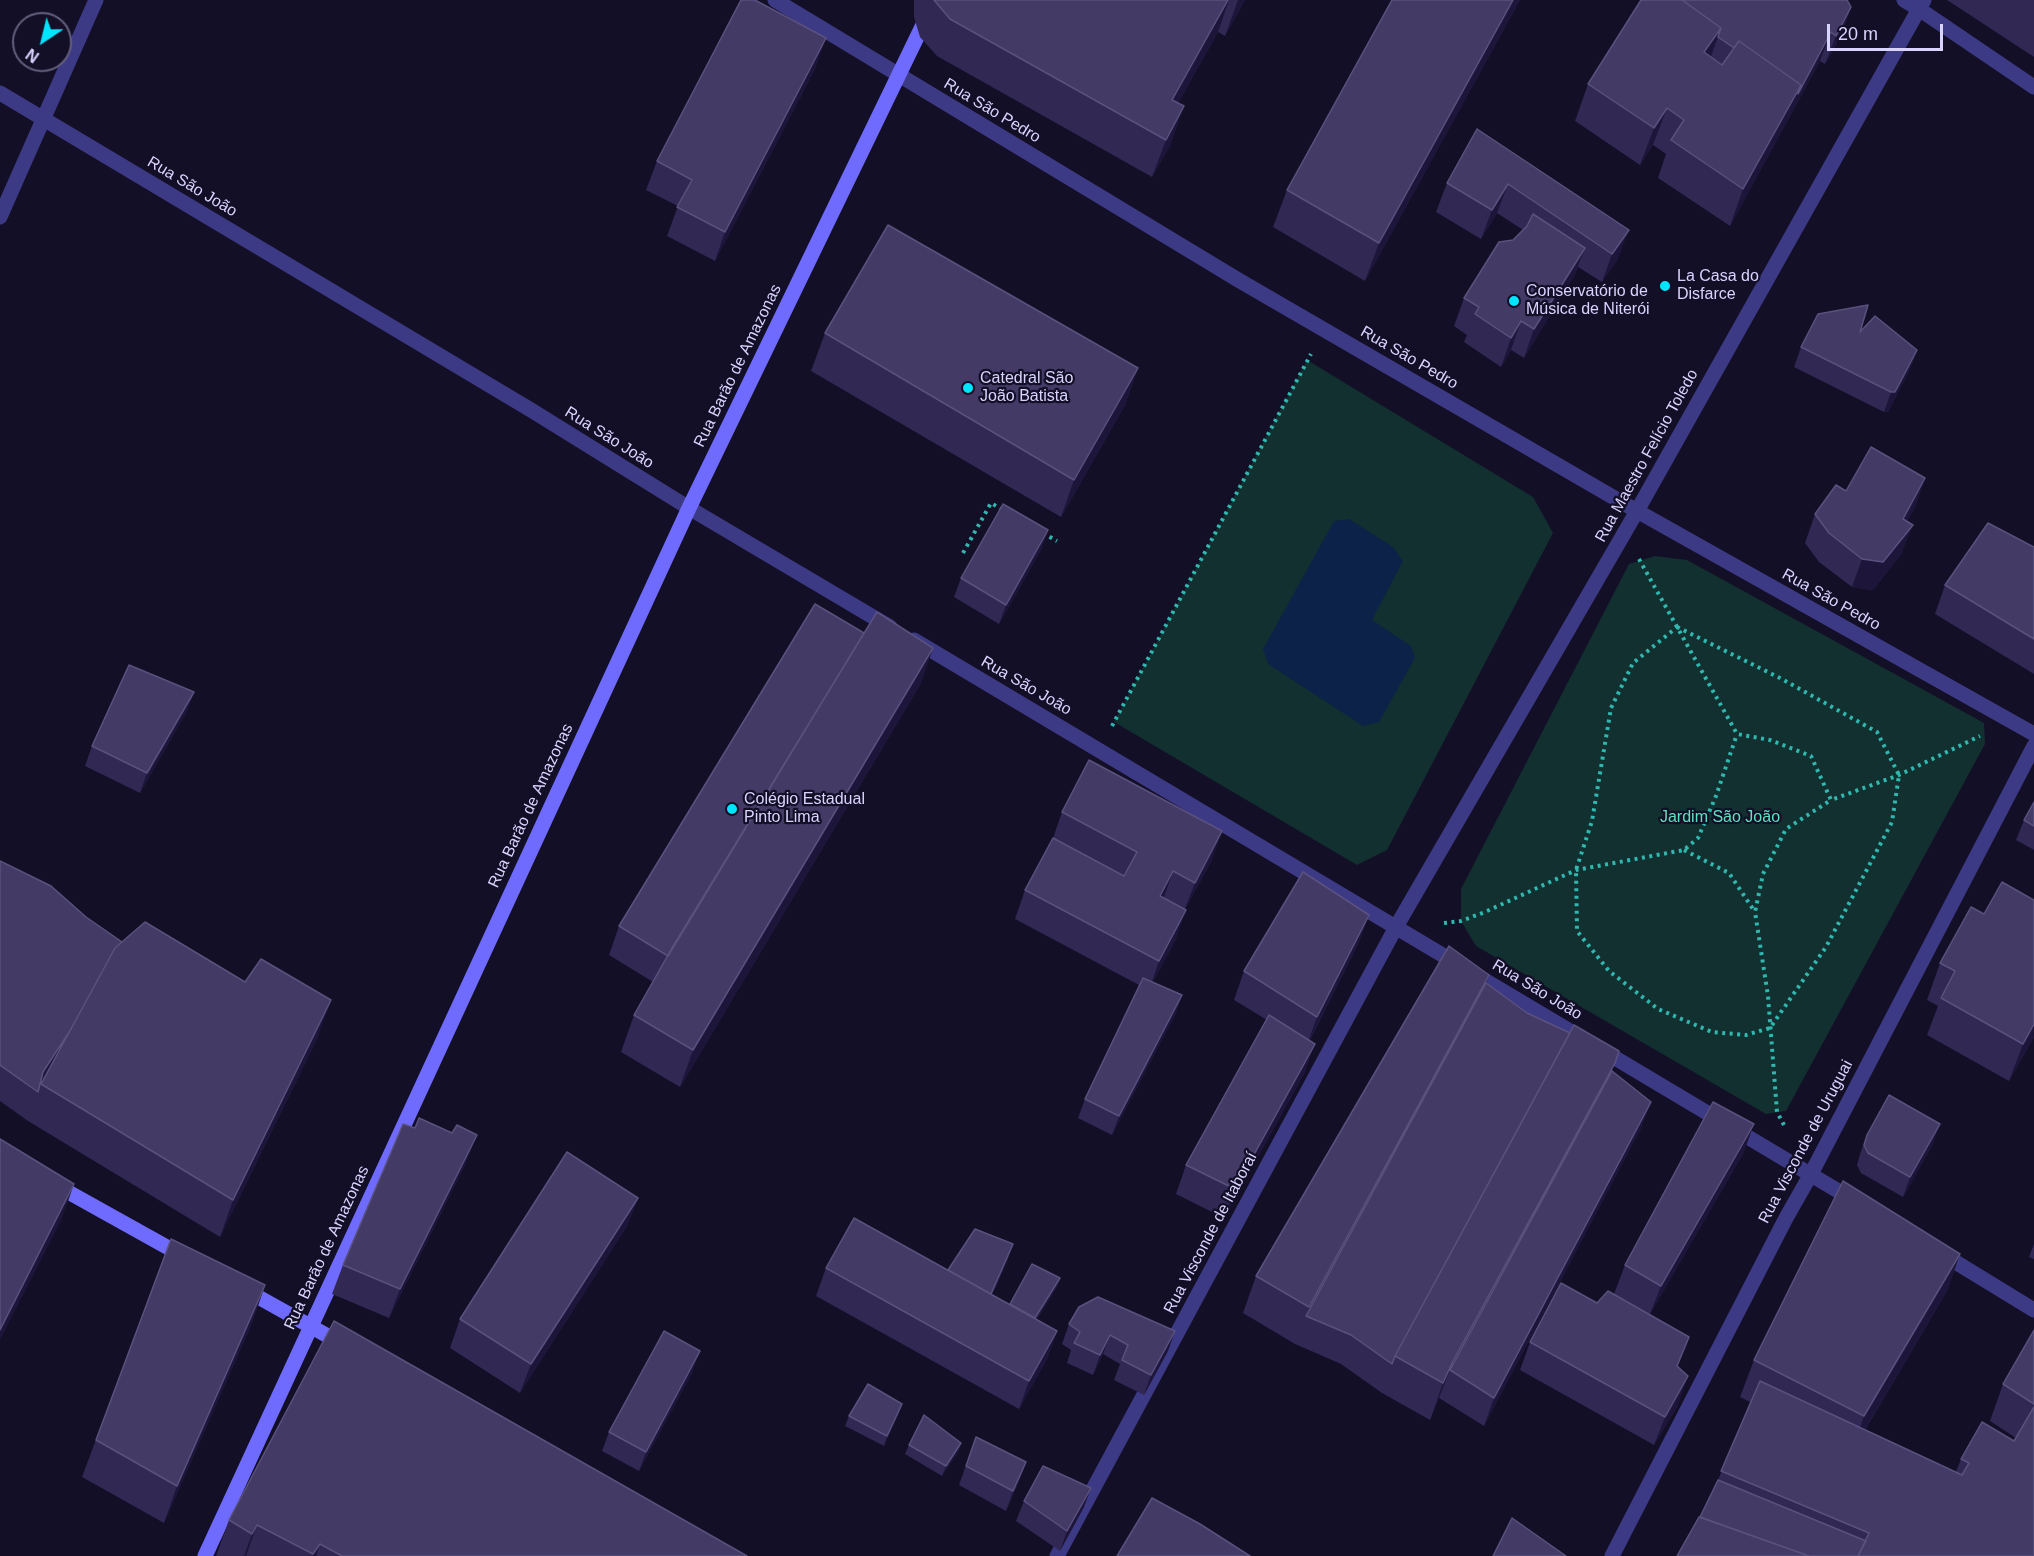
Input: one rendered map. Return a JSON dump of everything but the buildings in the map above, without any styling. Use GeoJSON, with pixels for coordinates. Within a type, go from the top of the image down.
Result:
{"type":"FeatureCollection","features":[{"type":"Feature","properties":{"kind":"main road","name":"Rua Barão de Amazonas"},"geometry":{"type":"LineString","coordinates":[[205,1556],[689,508],[935,0]]}},
{"type":"Feature","properties":{"kind":"main road"},"geometry":{"type":"LineString","coordinates":[[41,1177],[195,1263]]}},
{"type":"Feature","properties":{"kind":"main road"},"geometry":{"type":"LineString","coordinates":[[227,1280],[353,1350]]}},
{"type":"Feature","properties":{"kind":"street"},"geometry":{"type":"LineString","coordinates":[[0,217],[96,0]]}},
{"type":"Feature","properties":{"kind":"street","name":"Rua São Pedro"},"geometry":{"type":"LineString","coordinates":[[775,0],[1326,331],[1637,511],[2034,734]]}},
{"type":"Feature","properties":{"kind":"street"},"geometry":{"type":"LineString","coordinates":[[1904,0],[1921,5],[2034,87]]}},
{"type":"Feature","properties":{"kind":"street","name":"Rua Maestro Felício Toledo"},"geometry":{"type":"LineString","coordinates":[[1396,927],[1637,511],[1921,5]]}},
{"type":"Feature","properties":{"kind":"street","name":"Rua São João"},"geometry":{"type":"LineString","coordinates":[[0,93],[531,410],[689,508],[1100,750],[1872,1211]]}},
{"type":"Feature","properties":{"kind":"street","name":"Rua Visconde de Uruguai"},"geometry":{"type":"LineString","coordinates":[[1612,1556],[2034,746]]}},
{"type":"Feature","properties":{"kind":"street","name":"Rua Visconde de Itaboraí"},"geometry":{"type":"LineString","coordinates":[[1057,1556],[1396,927]]}},
{"type":"Feature","properties":{"kind":"street"},"geometry":{"type":"LineString","coordinates":[[1923,1242],[2034,1310]]}},
{"type":"Feature","properties":{"kind":"path"},"geometry":{"type":"LineString","coordinates":[[1114,722],[1307,360],[1326,331]]}},
{"type":"Feature","properties":{"kind":"path"},"geometry":{"type":"LineString","coordinates":[[963,554],[992,503],[1010,514]]}},
{"type":"Feature","properties":{"kind":"path"},"geometry":{"type":"LineString","coordinates":[[1396,927],[1461,921],[1576,870],[1684,850],[1698,838],[1716,796],[1737,734],[1639,560],[1637,511]]}},
{"type":"Feature","properties":{"kind":"path"},"geometry":{"type":"LineString","coordinates":[[1038,530],[1057,541]]}},
{"type":"Feature","properties":{"kind":"path"},"geometry":{"type":"LineString","coordinates":[[1677,627],[1780,678],[1876,732],[1899,775],[1892,822],[1826,947],[1770,1028],[1746,1035],[1712,1032],[1658,1009],[1609,971],[1577,931],[1576,870],[1592,821],[1611,708],[1633,663],[1677,627]]}},
{"type":"Feature","properties":{"kind":"path"},"geometry":{"type":"LineString","coordinates":[[1737,734],[1770,740],[1811,756],[1831,800]]}},
{"type":"Feature","properties":{"kind":"path"},"geometry":{"type":"LineString","coordinates":[[1788,1133],[1777,1112],[1768,996],[1755,912],[1763,874],[1786,829],[1831,800],[1899,775],[1985,734]]}},
{"type":"Feature","properties":{"kind":"path"},"geometry":{"type":"LineString","coordinates":[[1684,850],[1729,873],[1755,912]]}},
{"type":"Feature","properties":{"kind":"green space"},"geometry":{"type":"Polygon","coordinates":[[[1307,360],[1533,497],[1553,533],[1387,850],[1357,865],[1114,722],[1307,360]]]}},
{"type":"Feature","properties":{"kind":"green space","name":"Jardim São João"},"geometry":{"type":"Polygon","coordinates":[[[1655,556],[1687,560],[1984,723],[1985,744],[1786,1111],[1766,1114],[1476,946],[1461,921],[1461,889],[1629,564],[1655,556]]]}},
{"type":"Feature","properties":{"kind":"water"},"geometry":{"type":"Polygon","coordinates":[[[1349,519],[1393,547],[1403,561],[1372,620],[1411,646],[1415,658],[1379,722],[1363,726],[1268,664],[1263,649],[1334,521],[1349,519]]]}},
{"type":"Feature","properties":{"kind":"place","name":"La Casa do Disfarce"},"geometry":{"type":"Point","coordinates":[1665,286]}},
{"type":"Feature","properties":{"kind":"place","name":"Conservatório de Música de Niterói"},"geometry":{"type":"Point","coordinates":[1514,301]}},
{"type":"Feature","properties":{"kind":"place","name":"Catedral São João Batista"},"geometry":{"type":"Point","coordinates":[968,388]}},
{"type":"Feature","properties":{"kind":"place","name":"Colégio Estadual Pinto Lima"},"geometry":{"type":"Point","coordinates":[732,809]}}]}
